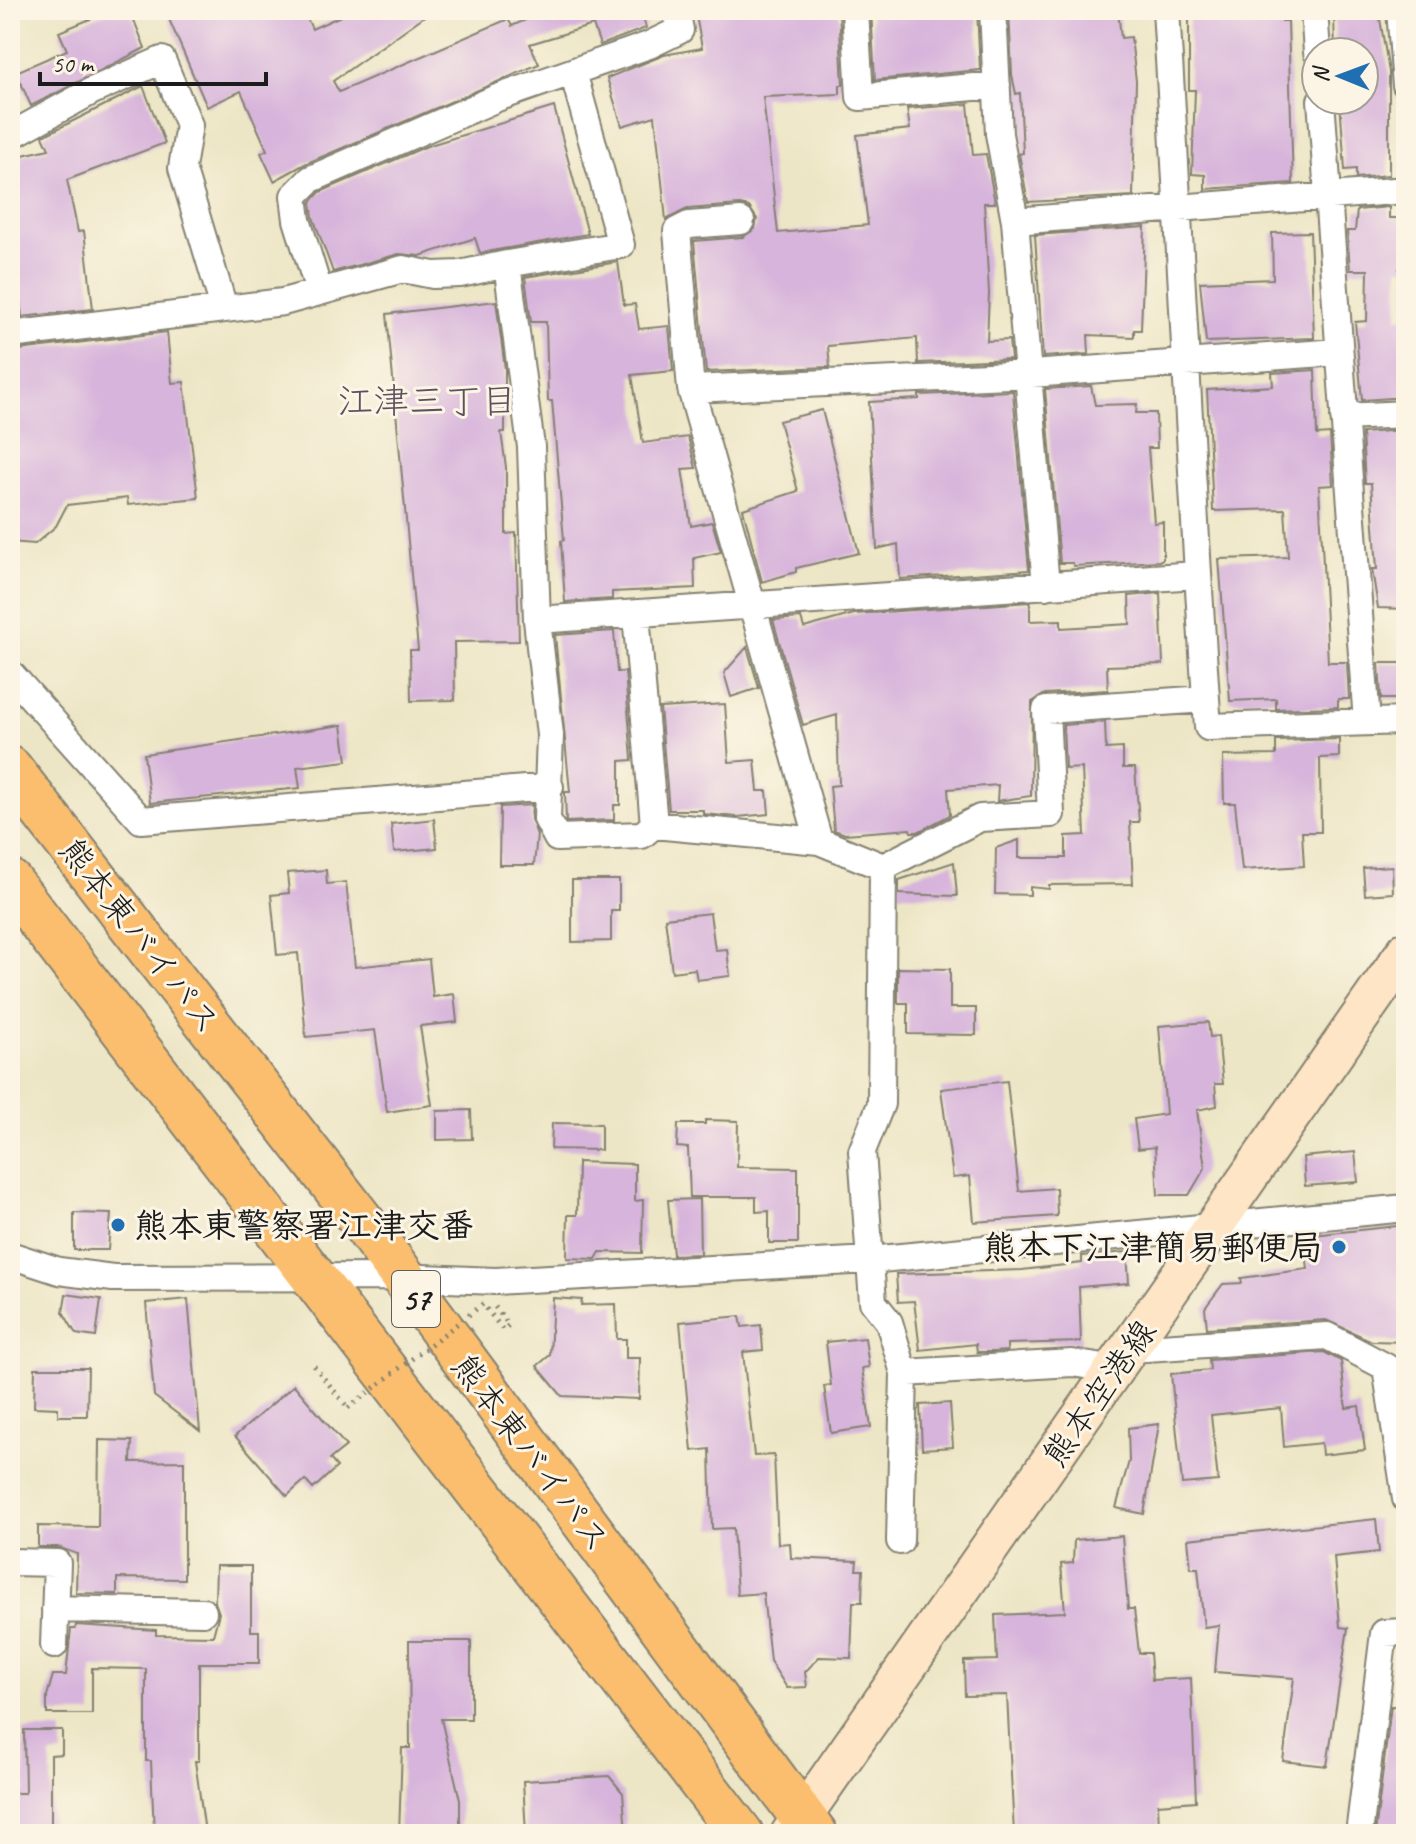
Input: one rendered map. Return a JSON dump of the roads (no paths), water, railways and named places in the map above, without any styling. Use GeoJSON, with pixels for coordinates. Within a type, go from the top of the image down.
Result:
{"type":"FeatureCollection","features":[{"type":"Feature","properties":{"kind":"highway","name":"熊本東バイパス"},"geometry":{"type":"LineString","coordinates":[[10,769],[364,1224],[802,1828]]}},
{"type":"Feature","properties":{"kind":"highway","name":"熊本東バイパス"},"geometry":{"type":"LineString","coordinates":[[10,882],[741,1834]]}},
{"type":"Feature","properties":{"kind":"main road","name":"熊本空港線"},"geometry":{"type":"LineString","coordinates":[[802,1828],[1211,1228],[1406,951]]}},
{"type":"Feature","properties":{"kind":"street"},"geometry":{"type":"LineString","coordinates":[[319,291],[297,220],[294,196],[311,179],[497,98],[680,30],[676,10]]}},
{"type":"Feature","properties":{"kind":"street"},"geometry":{"type":"LineString","coordinates":[[855,10],[860,97],[997,85]]}},
{"type":"Feature","properties":{"kind":"street"},"geometry":{"type":"LineString","coordinates":[[993,10],[999,134],[1015,221],[1031,374],[1046,586]]}},
{"type":"Feature","properties":{"kind":"street"},"geometry":{"type":"LineString","coordinates":[[1166,10],[1188,364],[1196,575],[1208,727],[1406,721]]}},
{"type":"Feature","properties":{"kind":"street"},"geometry":{"type":"LineString","coordinates":[[1314,10],[1316,36]]}},
{"type":"Feature","properties":{"kind":"street"},"geometry":{"type":"LineString","coordinates":[[1400,10],[1406,85]]}},
{"type":"Feature","properties":{"kind":"street"},"geometry":{"type":"LineString","coordinates":[[10,136],[92,91],[162,60],[189,125],[182,168],[224,308]]}},
{"type":"Feature","properties":{"kind":"street"},"geometry":{"type":"LineString","coordinates":[[10,335],[283,302],[403,269],[433,275],[460,274],[621,245],[573,72]]}},
{"type":"Feature","properties":{"kind":"street"},"geometry":{"type":"LineString","coordinates":[[1322,116],[1367,722]]}},
{"type":"Feature","properties":{"kind":"street"},"geometry":{"type":"LineString","coordinates":[[1015,221],[1406,190]]}},
{"type":"Feature","properties":{"kind":"street"},"geometry":{"type":"LineString","coordinates":[[741,221],[689,225],[677,231],[691,389],[819,841]]}},
{"type":"Feature","properties":{"kind":"street"},"geometry":{"type":"LineString","coordinates":[[507,264],[531,447],[537,620],[550,735],[547,819],[557,838],[642,835],[654,825],[819,841],[883,867],[980,818],[1051,814],[1046,710],[1206,699]]}},
{"type":"Feature","properties":{"kind":"street"},"geometry":{"type":"LineString","coordinates":[[691,389],[1031,374],[1339,352]]}},
{"type":"Feature","properties":{"kind":"street"},"geometry":{"type":"LineString","coordinates":[[1344,417],[1406,414]]}},
{"type":"Feature","properties":{"kind":"street"},"geometry":{"type":"LineString","coordinates":[[537,620],[1196,575]]}},
{"type":"Feature","properties":{"kind":"street"},"geometry":{"type":"LineString","coordinates":[[636,614],[654,825]]}},
{"type":"Feature","properties":{"kind":"street"},"geometry":{"type":"LineString","coordinates":[[10,673],[141,820],[550,787]]}},
{"type":"Feature","properties":{"kind":"street"},"geometry":{"type":"LineString","coordinates":[[883,867],[881,1104],[862,1151],[873,1302],[889,1322],[904,1373],[900,1541]]}},
{"type":"Feature","properties":{"kind":"street"},"geometry":{"type":"LineString","coordinates":[[10,1255],[59,1271],[113,1278],[400,1277],[495,1281],[870,1260],[1406,1208]]}},
{"type":"Feature","properties":{"kind":"street"},"geometry":{"type":"LineString","coordinates":[[904,1373],[1123,1359],[1327,1336],[1396,1366],[1406,1499]]}},
{"type":"Feature","properties":{"kind":"street"},"geometry":{"type":"LineString","coordinates":[[10,1562],[57,1563],[54,1645]]}},
{"type":"Feature","properties":{"kind":"street"},"geometry":{"type":"LineString","coordinates":[[55,1609],[203,1612]]}},
{"type":"Feature","properties":{"kind":"street"},"geometry":{"type":"LineString","coordinates":[[1359,1834],[1384,1633],[1406,1632]]}},
{"type":"Feature","properties":{"kind":"place","name":"熊本東警察署江津交番"},"geometry":{"type":"Point","coordinates":[118,1225]}},
{"type":"Feature","properties":{"kind":"place","name":"熊本下江津簡易郵便局"},"geometry":{"type":"Point","coordinates":[1339,1247]}},
{"type":"Feature","properties":{"kind":"district","name":"江津三丁目"},"geometry":{"type":"Point","coordinates":[427,401]}}]}
